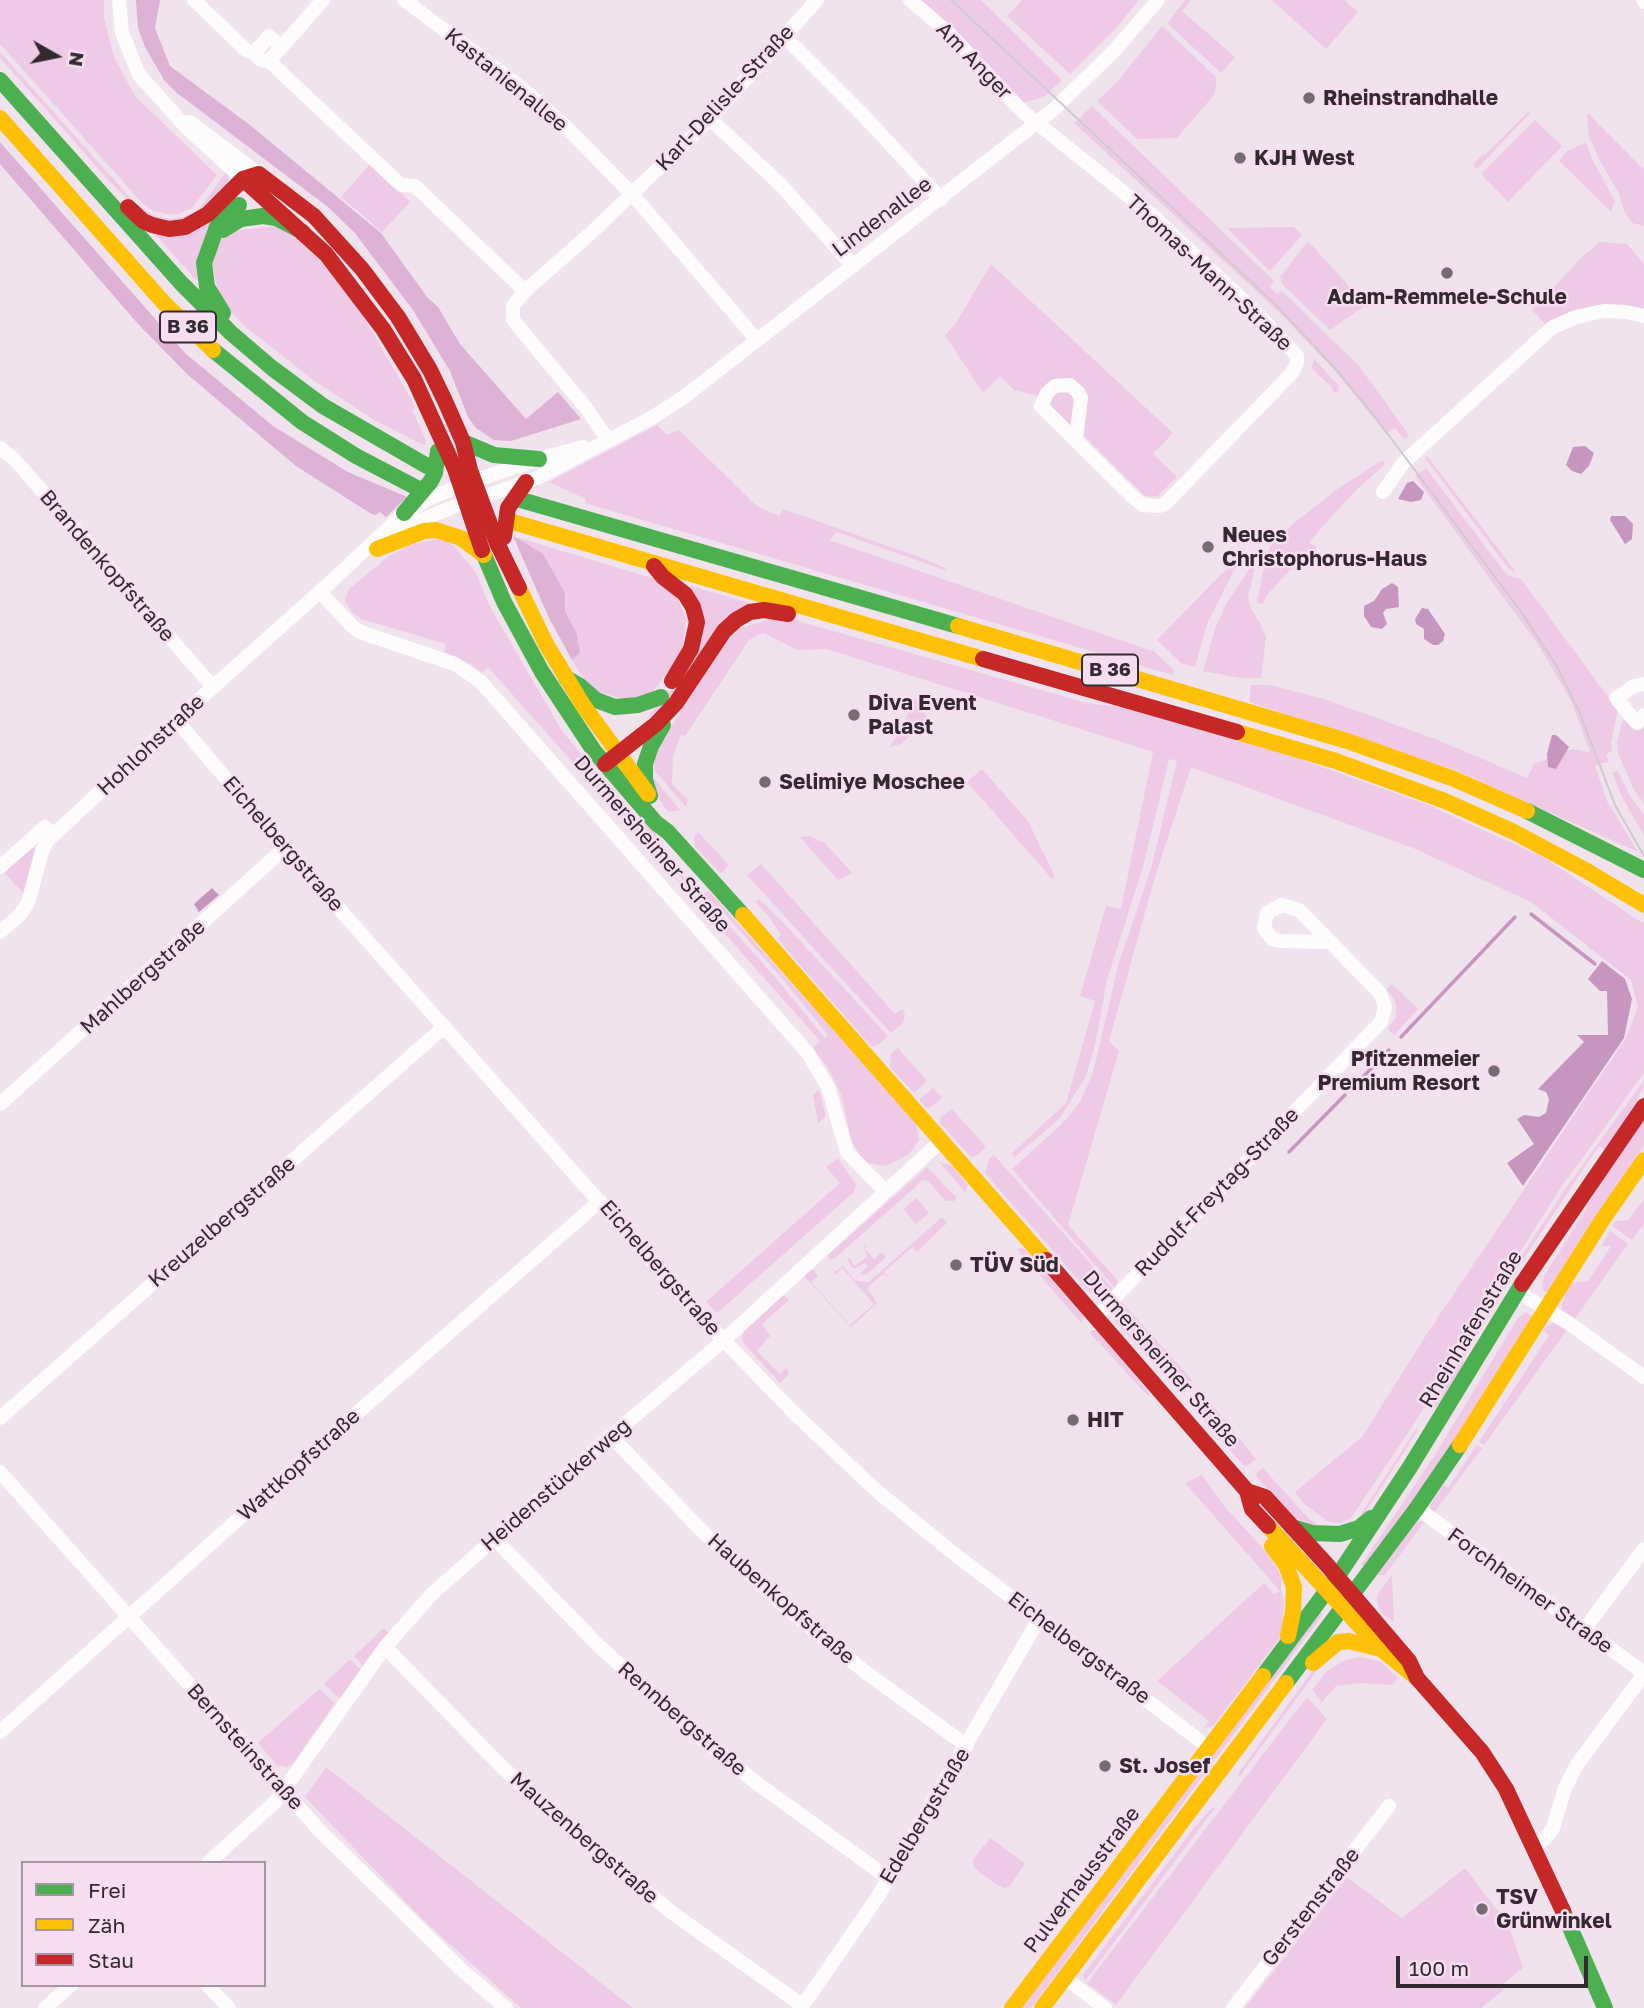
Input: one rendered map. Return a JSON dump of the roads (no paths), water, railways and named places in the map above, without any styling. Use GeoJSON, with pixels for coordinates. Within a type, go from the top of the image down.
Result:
{"type":"FeatureCollection","features":[{"type":"Feature","properties":{"kind":"main road","name":"B 36"},"geometry":{"type":"LineString","coordinates":[[0,80],[181,283],[231,333],[323,406],[401,453],[428,466]]}},
{"type":"Feature","properties":{"kind":"main road","name":"B 36"},"geometry":{"type":"LineString","coordinates":[[0,118],[164,303],[227,363],[302,422],[356,456],[416,488]]}},
{"type":"Feature","properties":{"kind":"main road"},"geometry":{"type":"LineString","coordinates":[[60,148],[97,173],[143,221],[169,229],[185,227],[200,220],[252,181]]}},
{"type":"Feature","properties":{"kind":"main road"},"geometry":{"type":"LineString","coordinates":[[231,333],[205,278],[204,263],[207,248],[217,227],[252,181]]}},
{"type":"Feature","properties":{"kind":"main road","name":"Durmersheimer Straße"},"geometry":{"type":"LineString","coordinates":[[252,181],[345,277],[383,329],[414,379],[535,622],[606,753],[650,796],[664,816],[668,832]]}},
{"type":"Feature","properties":{"kind":"main road","name":"Durmersheimer Straße"},"geometry":{"type":"LineString","coordinates":[[252,181],[314,216],[362,269],[398,317],[430,370],[463,442],[467,484]]}},
{"type":"Feature","properties":{"kind":"main road"},"geometry":{"type":"LineString","coordinates":[[216,233],[241,219],[263,216],[276,218],[303,232]]}},
{"type":"Feature","properties":{"kind":"main road"},"geometry":{"type":"LineString","coordinates":[[404,513],[427,489],[435,472],[437,429]]}},
{"type":"Feature","properties":{"kind":"main road"},"geometry":{"type":"LineString","coordinates":[[463,442],[494,455],[539,458]]}},
{"type":"Feature","properties":{"kind":"main road"},"geometry":{"type":"LineString","coordinates":[[505,559],[506,517],[513,499],[526,482]]}},
{"type":"Feature","properties":{"kind":"main road","name":"Durmersheimer Straße"},"geometry":{"type":"LineString","coordinates":[[473,500],[484,555],[509,613],[542,672],[606,753],[656,823],[668,832],[1097,1316],[1247,1491],[1252,1509],[1332,1583]]}},
{"type":"Feature","properties":{"kind":"main road","name":"B 36"},"geometry":{"type":"LineString","coordinates":[[521,500],[1347,741],[1465,784],[1522,809],[1644,870]]}},
{"type":"Feature","properties":{"kind":"main road","name":"B 36"},"geometry":{"type":"LineString","coordinates":[[513,522],[1226,728],[1391,780],[1512,831],[1594,874],[1644,905]]}},
{"type":"Feature","properties":{"kind":"main road"},"geometry":{"type":"LineString","coordinates":[[377,549],[424,531],[436,530],[456,535],[484,555]]}},
{"type":"Feature","properties":{"kind":"main road"},"geometry":{"type":"LineString","coordinates":[[606,753],[656,724],[696,636],[697,622],[693,607],[685,594],[663,577],[651,562]]}},
{"type":"Feature","properties":{"kind":"main road"},"geometry":{"type":"LineString","coordinates":[[650,796],[644,775],[646,757],[668,700],[736,620],[750,612],[779,611],[850,631],[889,631]]}},
{"type":"Feature","properties":{"kind":"main road"},"geometry":{"type":"LineString","coordinates":[[565,678],[580,686],[596,700],[615,707],[668,700]]}},
{"type":"Feature","properties":{"kind":"main road","name":"Rheinhafenstraße"},"geometry":{"type":"LineString","coordinates":[[1332,1583],[1400,1482],[1571,1208],[1644,1106]]}},
{"type":"Feature","properties":{"kind":"main road"},"geometry":{"type":"LineString","coordinates":[[1042,2008],[1417,1508],[1644,1160]]}},
{"type":"Feature","properties":{"kind":"main road"},"geometry":{"type":"LineString","coordinates":[[1291,1526],[1325,1535],[1340,1535],[1359,1528],[1374,1516],[1400,1482]]}},
{"type":"Feature","properties":{"kind":"main road","name":"Durmersheimer Straße"},"geometry":{"type":"LineString","coordinates":[[1247,1491],[1265,1497],[1291,1526],[1381,1649],[1418,1678]]}},
{"type":"Feature","properties":{"kind":"main road"},"geometry":{"type":"LineString","coordinates":[[1257,1514],[1268,1540],[1286,1565],[1294,1587],[1291,1624],[1284,1646]]}},
{"type":"Feature","properties":{"kind":"main road","name":"Pulverhausstraße"},"geometry":{"type":"LineString","coordinates":[[1012,2008],[1332,1583]]}},
{"type":"Feature","properties":{"kind":"main road","name":"Durmersheimer Straße"},"geometry":{"type":"LineString","coordinates":[[1348,1602],[1409,1661],[1418,1678],[1482,1752],[1506,1789],[1605,2008]]}},
{"type":"Feature","properties":{"kind":"main road"},"geometry":{"type":"LineString","coordinates":[[1264,1714],[1332,1645],[1349,1641],[1381,1649]]}},
{"type":"Feature","properties":{"kind":"street"},"geometry":{"type":"LineString","coordinates":[[118,0],[122,33],[132,60],[148,86],[171,111],[208,134],[252,181]]}},
{"type":"Feature","properties":{"kind":"street"},"geometry":{"type":"LineString","coordinates":[[194,0],[247,51],[254,53],[261,60],[269,61],[401,185],[415,186],[524,291]]}},
{"type":"Feature","properties":{"kind":"street"},"geometry":{"type":"LineString","coordinates":[[269,61],[323,0]]}},
{"type":"Feature","properties":{"kind":"street","name":"Kastanienallee"},"geometry":{"type":"LineString","coordinates":[[404,0],[538,101],[632,194],[757,340]]}},
{"type":"Feature","properties":{"kind":"street","name":"Karl-Delisle-Straße"},"geometry":{"type":"LineString","coordinates":[[632,194],[710,119],[817,0]]}},
{"type":"Feature","properties":{"kind":"street","name":"Am Anger"},"geometry":{"type":"LineString","coordinates":[[910,0],[949,33],[1037,123]]}},
{"type":"Feature","properties":{"kind":"street","name":"Lindenallee"},"geometry":{"type":"LineString","coordinates":[[473,500],[526,482],[684,397],[1061,104],[1114,51],[1158,0]]}},
{"type":"Feature","properties":{"kind":"street"},"geometry":{"type":"LineString","coordinates":[[254,53],[269,36],[281,47]]}},
{"type":"Feature","properties":{"kind":"street"},"geometry":{"type":"LineString","coordinates":[[784,36],[941,199]]}},
{"type":"Feature","properties":{"kind":"street"},"geometry":{"type":"LineString","coordinates":[[710,119],[780,184],[853,266]]}},
{"type":"Feature","properties":{"kind":"street","name":"Thomas-Mann-Straße"},"geometry":{"type":"LineString","coordinates":[[1037,123],[1152,215],[1258,314],[1297,356],[1292,373],[1166,503],[1160,506],[1154,508],[1143,505],[1113,479],[1076,440]]}},
{"type":"Feature","properties":{"kind":"street"},"geometry":{"type":"LineString","coordinates":[[608,440],[586,408],[513,320],[513,306],[524,291],[632,194]]}},
{"type":"Feature","properties":{"kind":"street"},"geometry":{"type":"LineString","coordinates":[[1383,492],[1403,463],[1553,327],[1576,317],[1604,311],[1644,316]]}},
{"type":"Feature","properties":{"kind":"street","name":"Lindenallee"},"geometry":{"type":"LineString","coordinates":[[467,484],[539,458],[608,440]]}},
{"type":"Feature","properties":{"kind":"street","name":"Brandenkopfstraße"},"geometry":{"type":"LineString","coordinates":[[0,447],[15,460],[213,687]]}},
{"type":"Feature","properties":{"kind":"street","name":"Hohlohstraße"},"geometry":{"type":"LineString","coordinates":[[0,932],[19,916],[27,905],[42,852],[53,836],[404,513],[430,498],[467,484]]}},
{"type":"Feature","properties":{"kind":"street","name":"Hohlohstraße"},"geometry":{"type":"LineString","coordinates":[[334,579],[416,522],[473,500]]}},
{"type":"Feature","properties":{"kind":"street","name":"Durmersheimer Straße"},"geometry":{"type":"LineString","coordinates":[[320,592],[360,632],[455,663],[480,681],[807,1052],[828,1087],[847,1152],[886,1192]]}},
{"type":"Feature","properties":{"kind":"street"},"geometry":{"type":"LineString","coordinates":[[1644,684],[1634,686],[1616,698],[1637,723],[1644,715]]}},
{"type":"Feature","properties":{"kind":"street","name":"Eichelbergstraße"},"geometry":{"type":"LineString","coordinates":[[177,721],[285,848],[723,1340],[803,1422],[878,1492],[1208,1747]]}},
{"type":"Feature","properties":{"kind":"street"},"geometry":{"type":"LineString","coordinates":[[0,867],[45,827],[53,836]]}},
{"type":"Feature","properties":{"kind":"street","name":"Mahlbergstraße"},"geometry":{"type":"LineString","coordinates":[[0,1104],[285,848]]}},
{"type":"Feature","properties":{"kind":"street","name":"Rudolf-Freytag-Straße"},"geometry":{"type":"LineString","coordinates":[[1097,1316],[1381,1022],[1385,1007],[1380,993],[1328,942]]}},
{"type":"Feature","properties":{"kind":"street","name":"Kreuzelbergstraße"},"geometry":{"type":"LineString","coordinates":[[0,1418],[445,1026]]}},
{"type":"Feature","properties":{"kind":"street","name":"Heidenstückerweg"},"geometry":{"type":"LineString","coordinates":[[210,1861],[284,1791],[385,1647],[433,1593],[723,1340],[941,1141]]}},
{"type":"Feature","properties":{"kind":"street","name":"Wattkopfstraße"},"geometry":{"type":"LineString","coordinates":[[0,1732],[365,1406],[600,1201]]}},
{"type":"Feature","properties":{"kind":"street"},"geometry":{"type":"LineString","coordinates":[[1518,1292],[1573,1326],[1644,1377]]}},
{"type":"Feature","properties":{"kind":"street","name":"Haubenkopfstraße"},"geometry":{"type":"LineString","coordinates":[[611,1436],[694,1523],[782,1604],[864,1671],[967,1746]]}},
{"type":"Feature","properties":{"kind":"street","name":"Bernsteinstraße"},"geometry":{"type":"LineString","coordinates":[[0,1472],[128,1618],[359,1871],[465,1973],[506,2008]]}},
{"type":"Feature","properties":{"kind":"street","name":"Forchheimer Straße"},"geometry":{"type":"LineString","coordinates":[[1417,1508],[1644,1674]]}},
{"type":"Feature","properties":{"kind":"street","name":"Rennbergstraße"},"geometry":{"type":"LineString","coordinates":[[494,1538],[598,1645],[681,1721],[754,1781],[888,1878]]}},
{"type":"Feature","properties":{"kind":"street"},"geometry":{"type":"LineString","coordinates":[[1584,1630],[1644,1549]]}},
{"type":"Feature","properties":{"kind":"street","name":"Edelbergstraße"},"geometry":{"type":"LineString","coordinates":[[802,2007],[858,1927],[888,1878],[1039,1619]]}},
{"type":"Feature","properties":{"kind":"street","name":"Mauzenbergstraße"},"geometry":{"type":"LineString","coordinates":[[385,1647],[501,1766],[581,1838],[698,1933],[802,2007]]}},
{"type":"Feature","properties":{"kind":"street"},"geometry":{"type":"LineString","coordinates":[[1534,1846],[1545,1839],[1553,1828],[1565,1788],[1576,1766],[1644,1674]]}},
{"type":"Feature","properties":{"kind":"street","name":"Gerstenstraße"},"geometry":{"type":"LineString","coordinates":[[1233,2008],[1389,1805]]}},
{"type":"Feature","properties":{"kind":"street"},"geometry":{"type":"LineString","coordinates":[[1065,1978],[1105,2008]]}},
{"type":"Feature","properties":{"kind":"street"},"geometry":{"type":"LineString","coordinates":[[45,2008],[69,1987]]}},
{"type":"Feature","properties":{"kind":"street"},"geometry":{"type":"LineString","coordinates":[[209,1987],[229,2008]]}},
{"type":"Feature","properties":{"kind":"waterway"},"geometry":{"type":"LineString","coordinates":[[1531,914],[1595,964]]}},
{"type":"Feature","properties":{"kind":"waterway"},"geometry":{"type":"LineString","coordinates":[[1401,1037],[1515,917]]}},
{"type":"Feature","properties":{"kind":"waterway"},"geometry":{"type":"LineString","coordinates":[[1358,1082],[1389,1050]]}},
{"type":"Feature","properties":{"kind":"waterway"},"geometry":{"type":"LineString","coordinates":[[1289,1152],[1345,1095]]}},
{"type":"Feature","properties":{"kind":"tram line"},"geometry":{"type":"LineString","coordinates":[[951,0],[1276,305],[1369,409],[1519,609],[1556,665],[1579,711],[1615,805],[1644,856]]}},
{"type":"Feature","properties":{"kind":"place","name":"Rheinstrandhalle"},"geometry":{"type":"Point","coordinates":[1309,98]}},
{"type":"Feature","properties":{"kind":"place","name":"KJH West"},"geometry":{"type":"Point","coordinates":[1240,158]}},
{"type":"Feature","properties":{"kind":"place","name":"Adam-Remmele-Schule"},"geometry":{"type":"Point","coordinates":[1447,273]}},
{"type":"Feature","properties":{"kind":"place","name":"Neues Christophorus-Haus"},"geometry":{"type":"Point","coordinates":[1208,547]}},
{"type":"Feature","properties":{"kind":"place","name":"Diva Event Palast"},"geometry":{"type":"Point","coordinates":[854,715]}},
{"type":"Feature","properties":{"kind":"place","name":"Selimiye Moschee"},"geometry":{"type":"Point","coordinates":[765,782]}},
{"type":"Feature","properties":{"kind":"place","name":"Pfitzenmeier Premium Resort"},"geometry":{"type":"Point","coordinates":[1494,1071]}},
{"type":"Feature","properties":{"kind":"place","name":"TÜV Süd"},"geometry":{"type":"Point","coordinates":[956,1265]}},
{"type":"Feature","properties":{"kind":"place","name":"HIT"},"geometry":{"type":"Point","coordinates":[1073,1420]}},
{"type":"Feature","properties":{"kind":"place","name":"St. Josef"},"geometry":{"type":"Point","coordinates":[1105,1766]}},
{"type":"Feature","properties":{"kind":"place","name":"TSV Grünwinkel"},"geometry":{"type":"Point","coordinates":[1482,1909]}}]}
